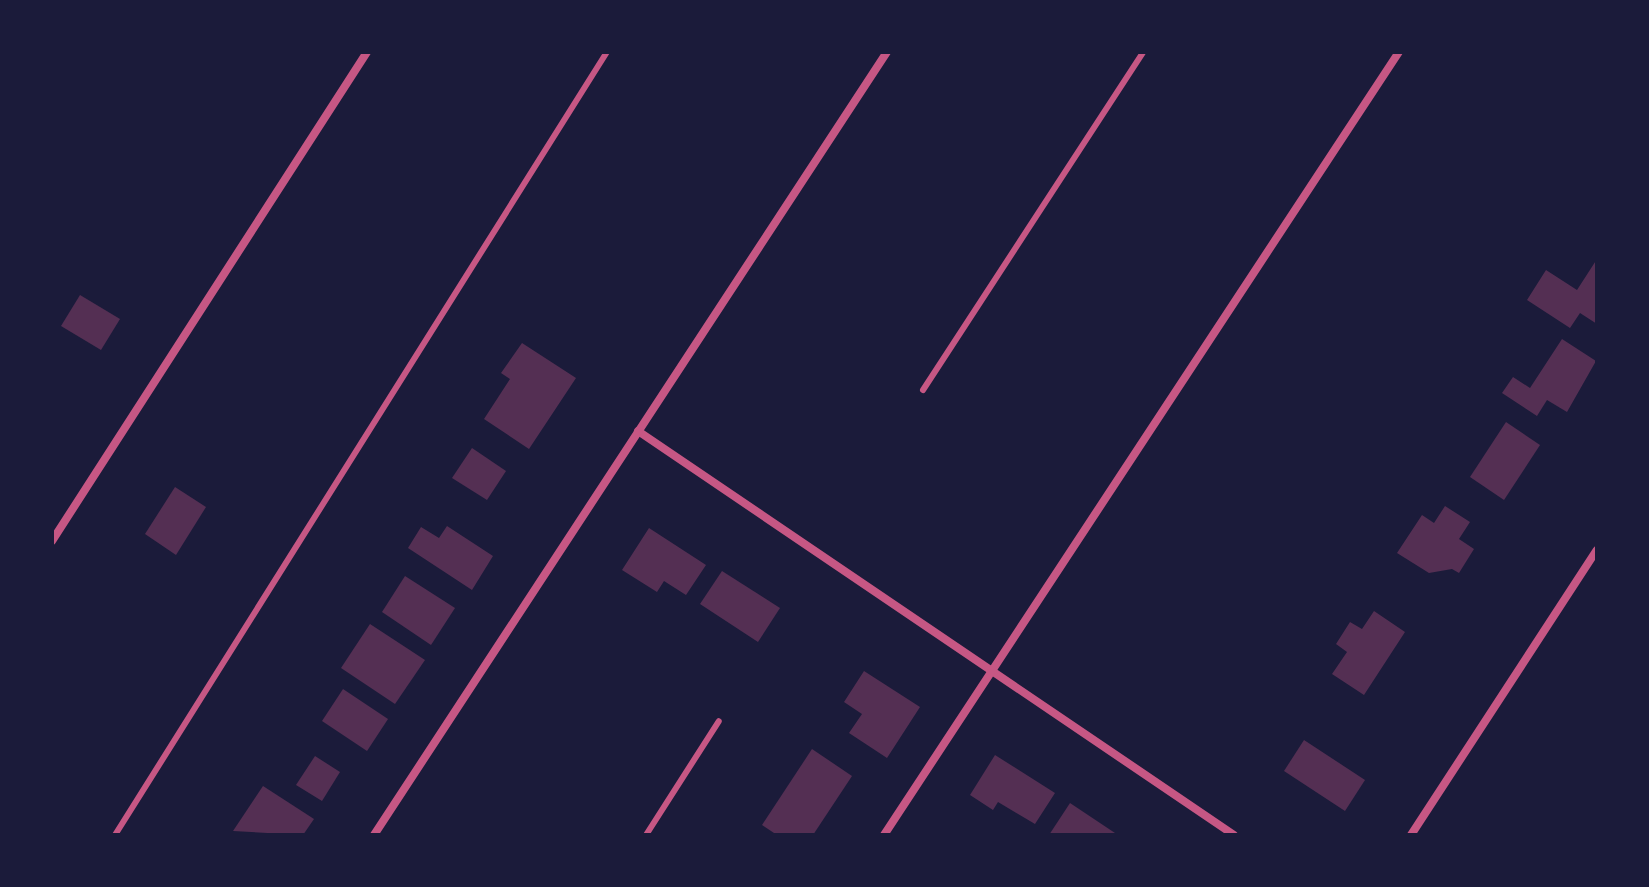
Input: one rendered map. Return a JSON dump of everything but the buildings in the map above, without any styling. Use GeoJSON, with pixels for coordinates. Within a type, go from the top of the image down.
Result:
{"type":"FeatureCollection","features":[{"type":"Feature","properties":{"kind":"street"},"geometry":{"type":"LineString","coordinates":[[52,541],[367,52]]}},
{"type":"Feature","properties":{"kind":"street"},"geometry":{"type":"LineString","coordinates":[[374,835],[887,52]]}},
{"type":"Feature","properties":{"kind":"street"},"geometry":{"type":"LineString","coordinates":[[884,835],[990,669],[1399,52]]}},
{"type":"Feature","properties":{"kind":"street"},"geometry":{"type":"LineString","coordinates":[[638,431],[1234,835]]}},
{"type":"Feature","properties":{"kind":"street"},"geometry":{"type":"LineString","coordinates":[[1411,835],[1597,550]]}},
{"type":"Feature","properties":{"kind":"lane"},"geometry":{"type":"LineString","coordinates":[[115,835],[607,52]]}},
{"type":"Feature","properties":{"kind":"lane"},"geometry":{"type":"LineString","coordinates":[[923,390],[1143,52]]}},
{"type":"Feature","properties":{"kind":"lane"},"geometry":{"type":"LineString","coordinates":[[646,835],[719,721]]}}]}
